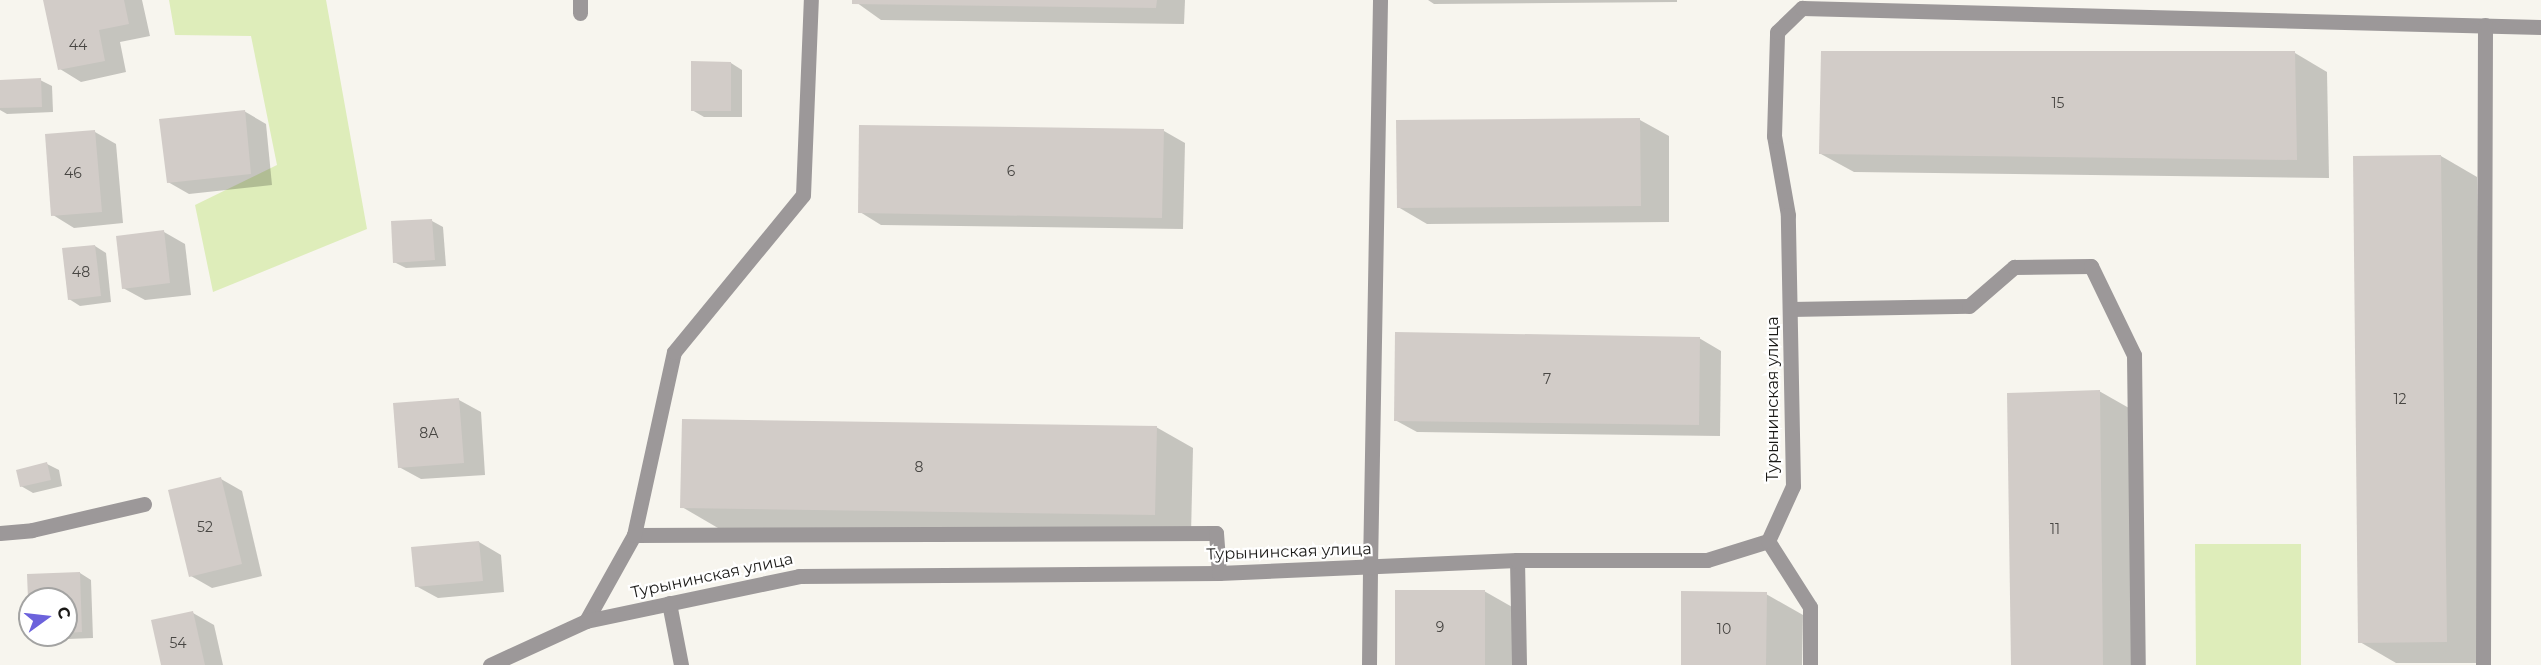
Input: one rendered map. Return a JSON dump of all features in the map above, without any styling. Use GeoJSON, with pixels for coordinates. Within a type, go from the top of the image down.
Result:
{"type":"FeatureCollection","features":[{"type":"Feature","properties":{"kind":"street"},"geometry":{"type":"LineString","coordinates":[[586,621],[634,536],[674,352],[802,195],[811,0]]}},
{"type":"Feature","properties":{"kind":"street"},"geometry":{"type":"LineString","coordinates":[[1369,665],[1380,0]]}},
{"type":"Feature","properties":{"kind":"street","name":"Турынинская улица"},"geometry":{"type":"LineString","coordinates":[[490,665],[586,621],[799,576],[1219,573],[1517,561],[1707,560],[1768,541],[1793,486],[1788,215],[1774,136],[1777,32],[1802,8],[2541,27]]}},
{"type":"Feature","properties":{"kind":"street"},"geometry":{"type":"LineString","coordinates":[[2483,665],[2485,26]]}},
{"type":"Feature","properties":{"kind":"street"},"geometry":{"type":"LineString","coordinates":[[1790,309],[1969,306],[2014,267],[2091,266],[2134,355],[2138,665]]}},
{"type":"Feature","properties":{"kind":"street"},"geometry":{"type":"LineString","coordinates":[[0,533],[32,530],[144,504]]}},
{"type":"Feature","properties":{"kind":"street"},"geometry":{"type":"LineString","coordinates":[[634,536],[1216,533],[1219,573]]}},
{"type":"Feature","properties":{"kind":"street"},"geometry":{"type":"LineString","coordinates":[[1768,541],[1810,607],[1810,665]]}},
{"type":"Feature","properties":{"kind":"street"},"geometry":{"type":"LineString","coordinates":[[1517,561],[1519,665]]}},
{"type":"Feature","properties":{"kind":"street"},"geometry":{"type":"LineString","coordinates":[[669,603],[681,665]]}},
{"type":"Feature","properties":{"kind":"green space"},"geometry":{"type":"Polygon","coordinates":[[[169,0],[326,0],[367,229],[213,292],[195,205],[277,165],[251,36],[175,35],[169,0]]]}},
{"type":"Feature","properties":{"kind":"green space"},"geometry":{"type":"Polygon","coordinates":[[[2195,544],[2301,544],[2301,665],[2196,665],[2195,544]]]}},
{"type":"Feature","properties":{"kind":"building"},"geometry":{"type":"Polygon","coordinates":[[[43,0],[124,0],[129,24],[99,30],[105,61],[58,70],[43,0]]]}},
{"type":"Feature","properties":{"kind":"building"},"geometry":{"type":"Polygon","coordinates":[[[852,0],[1157,0],[1156,8],[852,4],[852,0]]]}},
{"type":"Feature","properties":{"kind":"building"},"geometry":{"type":"Polygon","coordinates":[[[1821,51],[2295,51],[2297,160],[1819,154],[1821,51]]]}},
{"type":"Feature","properties":{"kind":"building"},"geometry":{"type":"Polygon","coordinates":[[[691,61],[731,62],[731,111],[691,111],[691,61]]]}},
{"type":"Feature","properties":{"kind":"building"},"geometry":{"type":"Polygon","coordinates":[[[41,78],[42,107],[0,108],[0,80],[41,78]]]}},
{"type":"Feature","properties":{"kind":"building"},"geometry":{"type":"Polygon","coordinates":[[[245,110],[251,174],[167,183],[159,119],[245,110]]]}},
{"type":"Feature","properties":{"kind":"building"},"geometry":{"type":"Polygon","coordinates":[[[1640,118],[1641,206],[1397,208],[1396,120],[1640,118]]]}},
{"type":"Feature","properties":{"kind":"building"},"geometry":{"type":"Polygon","coordinates":[[[859,125],[1164,129],[1162,218],[858,213],[859,125]]]}},
{"type":"Feature","properties":{"kind":"building"},"geometry":{"type":"Polygon","coordinates":[[[95,130],[102,212],[51,216],[45,134],[95,130]]]}},
{"type":"Feature","properties":{"kind":"building"},"geometry":{"type":"Polygon","coordinates":[[[2441,155],[2447,642],[2358,643],[2353,156],[2441,155]]]}},
{"type":"Feature","properties":{"kind":"building"},"geometry":{"type":"Polygon","coordinates":[[[432,219],[435,260],[393,263],[391,221],[432,219]]]}},
{"type":"Feature","properties":{"kind":"building"},"geometry":{"type":"Polygon","coordinates":[[[164,230],[170,283],[122,289],[116,236],[164,230]]]}},
{"type":"Feature","properties":{"kind":"building"},"geometry":{"type":"Polygon","coordinates":[[[95,245],[101,296],[68,300],[62,248],[95,245]]]}},
{"type":"Feature","properties":{"kind":"building"},"geometry":{"type":"Polygon","coordinates":[[[1395,332],[1700,337],[1699,425],[1394,421],[1395,332]]]}},
{"type":"Feature","properties":{"kind":"building"},"geometry":{"type":"Polygon","coordinates":[[[2100,390],[2103,665],[2011,665],[2007,393],[2100,390]]]}},
{"type":"Feature","properties":{"kind":"building"},"geometry":{"type":"Polygon","coordinates":[[[459,398],[464,463],[398,468],[393,403],[459,398]]]}},
{"type":"Feature","properties":{"kind":"building"},"geometry":{"type":"Polygon","coordinates":[[[682,419],[1157,426],[1155,515],[680,508],[682,419]]]}},
{"type":"Feature","properties":{"kind":"building"},"geometry":{"type":"Polygon","coordinates":[[[47,462],[51,480],[20,487],[16,470],[47,462]]]}},
{"type":"Feature","properties":{"kind":"building"},"geometry":{"type":"Polygon","coordinates":[[[221,477],[242,564],[189,577],[168,490],[221,477]]]}},
{"type":"Feature","properties":{"kind":"building"},"geometry":{"type":"Polygon","coordinates":[[[479,541],[483,581],[415,587],[411,547],[479,541]]]}},
{"type":"Feature","properties":{"kind":"building"},"geometry":{"type":"Polygon","coordinates":[[[80,572],[82,632],[78,632],[78,587],[28,587],[27,574],[80,572]]]}},
{"type":"Feature","properties":{"kind":"building"},"geometry":{"type":"Polygon","coordinates":[[[1395,590],[1485,590],[1485,665],[1395,665],[1395,590]]]}},
{"type":"Feature","properties":{"kind":"building"},"geometry":{"type":"Polygon","coordinates":[[[1681,591],[1767,592],[1766,665],[1681,665],[1681,591]]]}},
{"type":"Feature","properties":{"kind":"building"},"geometry":{"type":"Polygon","coordinates":[[[193,611],[205,665],[161,665],[151,620],[193,611]]]}}]}
